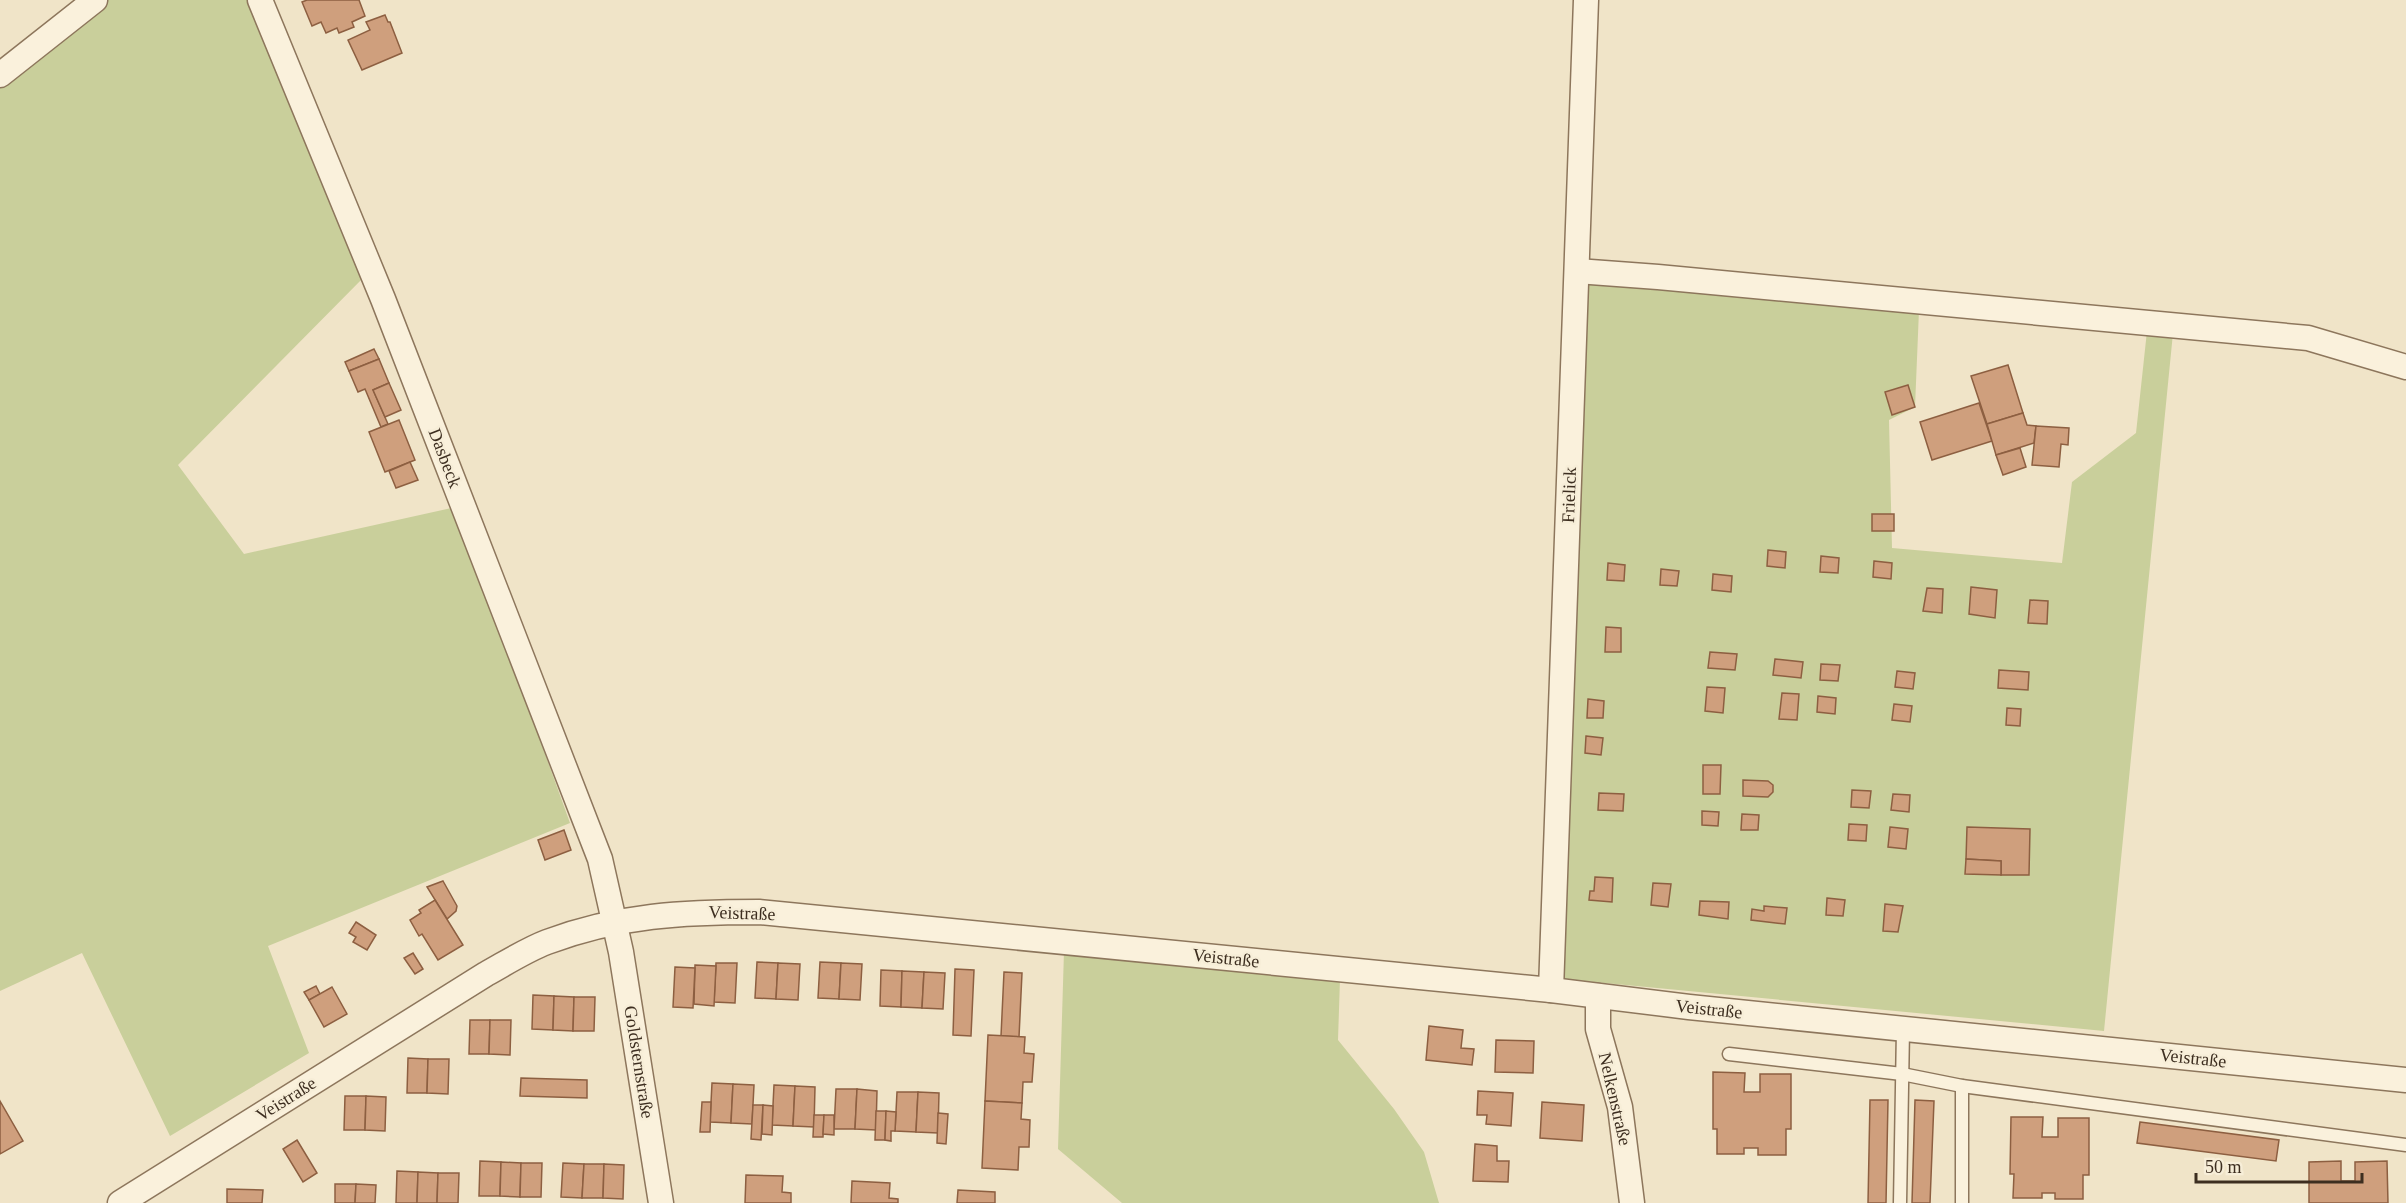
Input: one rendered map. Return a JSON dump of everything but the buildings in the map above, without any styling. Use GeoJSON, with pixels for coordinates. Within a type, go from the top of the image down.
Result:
{"type":"FeatureCollection","features":[{"type":"Feature","properties":{"kind":"street"},"geometry":{"type":"LineString","coordinates":[[0,75],[95,0]]}},
{"type":"Feature","properties":{"kind":"street","name":"Dasbeck"},"geometry":{"type":"LineString","coordinates":[[260,0],[383,299],[547,720],[600,859],[616,921]]}},
{"type":"Feature","properties":{"kind":"street","name":"Frielick"},"geometry":{"type":"LineString","coordinates":[[1551,990],[1586,0]]}},
{"type":"Feature","properties":{"kind":"street"},"geometry":{"type":"LineString","coordinates":[[1577,271],[2308,338],[2406,367]]}},
{"type":"Feature","properties":{"kind":"street","name":"Veistraße"},"geometry":{"type":"LineString","coordinates":[[125,1202],[486,974],[545,943],[616,921],[682,912],[759,912],[1551,990],[1903,1029],[2406,1080]]}},
{"type":"Feature","properties":{"kind":"street","name":"Goldsternstraße"},"geometry":{"type":"LineString","coordinates":[[616,921],[662,1203]]}},
{"type":"Feature","properties":{"kind":"street","name":"Nelkenstraße"},"geometry":{"type":"LineString","coordinates":[[1598,996],[1598,1029],[1620,1107],[1632,1203]]}},
{"type":"Feature","properties":{"kind":"lane"},"geometry":{"type":"LineString","coordinates":[[1900,1203],[1903,1029]]}},
{"type":"Feature","properties":{"kind":"lane"},"geometry":{"type":"LineString","coordinates":[[1729,1054],[1902,1074],[1962,1086],[2406,1145]]}},
{"type":"Feature","properties":{"kind":"lane"},"geometry":{"type":"LineString","coordinates":[[1962,1086],[1962,1203]]}},
{"type":"Feature","properties":{"kind":"green space"},"geometry":{"type":"Polygon","coordinates":[[[105,0],[252,0],[365,276],[178,465],[244,554],[456,507],[570,823],[268,946],[309,1053],[170,1136],[82,953],[0,991],[0,82],[105,0]]]}},
{"type":"Feature","properties":{"kind":"green space"},"geometry":{"type":"Polygon","coordinates":[[[1583,279],[1919,310],[1915,407],[1889,420],[1892,548],[2062,563],[2072,482],[2136,433],[2147,331],[2173,333],[2104,1031],[1563,979],[1583,279]]]}},
{"type":"Feature","properties":{"kind":"green space"},"geometry":{"type":"Polygon","coordinates":[[[1064,951],[1340,979],[1338,1040],[1394,1109],[1424,1152],[1439,1203],[1122,1203],[1058,1149],[1064,951]]]}}]}
